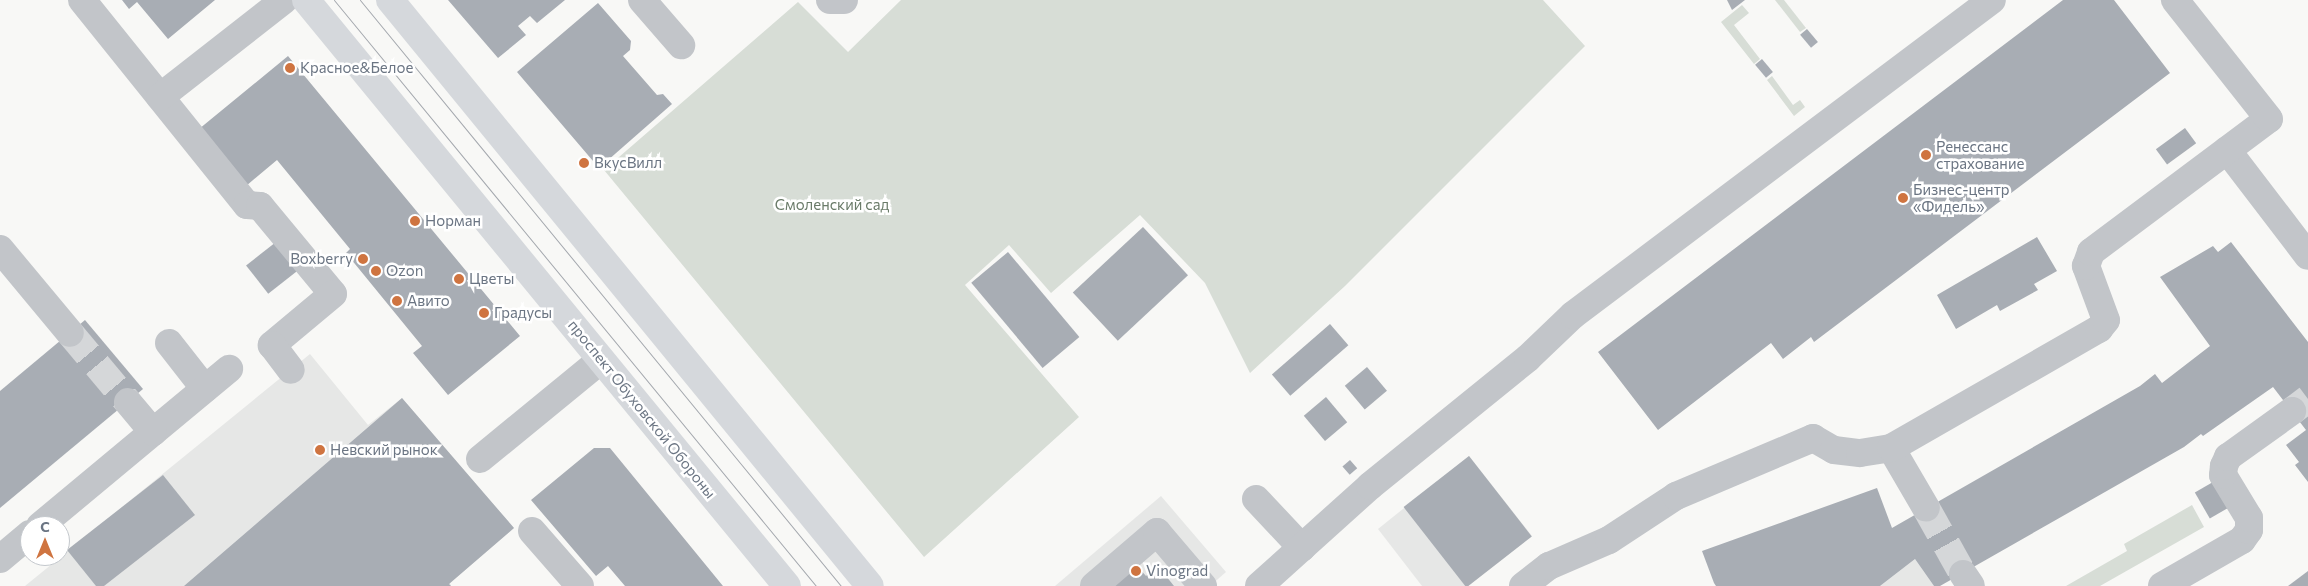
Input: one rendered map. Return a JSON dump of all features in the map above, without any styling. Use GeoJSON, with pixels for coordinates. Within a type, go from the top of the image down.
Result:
{"type":"FeatureCollection","features":[{"type":"Feature","properties":{"kind":"main road","name":"проспект Обуховской Обороны"},"geometry":{"type":"LineString","coordinates":[[306,0],[787,586]]}},
{"type":"Feature","properties":{"kind":"main road"},"geometry":{"type":"LineString","coordinates":[[390,0],[870,586]]}},
{"type":"Feature","properties":{"kind":"lane"},"geometry":{"type":"LineString","coordinates":[[82,0],[247,204],[260,206],[333,294],[272,345],[291,370]]}},
{"type":"Feature","properties":{"kind":"lane"},"geometry":{"type":"LineString","coordinates":[[160,97],[284,0]]}},
{"type":"Feature","properties":{"kind":"lane"},"geometry":{"type":"LineString","coordinates":[[642,0],[681,45]]}},
{"type":"Feature","properties":{"kind":"lane"},"geometry":{"type":"LineString","coordinates":[[830,0],[844,0]]}},
{"type":"Feature","properties":{"kind":"lane"},"geometry":{"type":"LineString","coordinates":[[1259,586],[1370,486],[1528,358],[1573,315],[1992,0]]}},
{"type":"Feature","properties":{"kind":"lane"},"geometry":{"type":"LineString","coordinates":[[1522,586],[1549,566],[1609,540],[1676,496],[1813,438],[1834,450],[1860,452],[1892,448],[2099,328],[2106,320],[2086,266],[2091,252],[2269,119],[2175,0]]}},
{"type":"Feature","properties":{"kind":"lane"},"geometry":{"type":"LineString","coordinates":[[2226,150],[2308,256]]}},
{"type":"Feature","properties":{"kind":"lane"},"geometry":{"type":"LineString","coordinates":[[0,249],[70,333]]}},
{"type":"Feature","properties":{"kind":"lane"},"geometry":{"type":"LineString","coordinates":[[169,343],[205,389]]}},
{"type":"Feature","properties":{"kind":"lane"},"geometry":{"type":"LineString","coordinates":[[480,459],[601,360]]}},
{"type":"Feature","properties":{"kind":"lane"},"geometry":{"type":"LineString","coordinates":[[52,516],[229,369]]}},
{"type":"Feature","properties":{"kind":"lane"},"geometry":{"type":"LineString","coordinates":[[128,402],[153,432]]}},
{"type":"Feature","properties":{"kind":"lane"},"geometry":{"type":"LineString","coordinates":[[2162,586],[2242,540],[2249,530],[2249,518],[2223,475],[2224,466],[2228,457],[2292,411]]}},
{"type":"Feature","properties":{"kind":"lane"},"geometry":{"type":"LineString","coordinates":[[1892,448],[1926,508]]}},
{"type":"Feature","properties":{"kind":"lane"},"geometry":{"type":"LineString","coordinates":[[1256,499],[1302,548]]}},
{"type":"Feature","properties":{"kind":"lane"},"geometry":{"type":"LineString","coordinates":[[532,531],[580,586]]}},
{"type":"Feature","properties":{"kind":"lane"},"geometry":{"type":"LineString","coordinates":[[1094,586],[1157,532],[1203,586]]}},
{"type":"Feature","properties":{"kind":"lane"},"geometry":{"type":"LineString","coordinates":[[0,559],[20,542]]}},
{"type":"Feature","properties":{"kind":"shaded area","name":"Невский рынок"},"geometry":{"type":"Polygon","coordinates":[[[310,354],[368,425],[402,398],[514,528],[450,583],[451,586],[25,586],[50,566],[70,566],[70,549],[310,354]]]}},
{"type":"Feature","properties":{"kind":"shaded area"},"geometry":{"type":"Polygon","coordinates":[[[1469,456],[1532,536],[1468,586],[1422,586],[1378,529],[1469,456]]]}},
{"type":"Feature","properties":{"kind":"shaded area"},"geometry":{"type":"Polygon","coordinates":[[[1161,496],[1226,572],[1210,586],[1055,586],[1161,496]]]}},
{"type":"Feature","properties":{"kind":"shaded area"},"geometry":{"type":"Polygon","coordinates":[[[1915,559],[1934,586],[1880,586],[1915,559]]]}},
{"type":"Feature","properties":{"kind":"green space","name":"Смоленский сад"},"geometry":{"type":"Polygon","coordinates":[[[901,0],[1543,0],[1585,46],[1345,286],[1250,373],[1205,283],[1140,215],[1051,293],[1009,245],[965,285],[1079,417],[924,557],[604,170],[798,2],[848,52],[901,0]]]}},
{"type":"Feature","properties":{"kind":"green space"},"geometry":{"type":"Polygon","coordinates":[[[1775,0],[1784,0],[1806,28],[1800,32],[1775,0]]]}},
{"type":"Feature","properties":{"kind":"green space"},"geometry":{"type":"Polygon","coordinates":[[[1742,5],[1749,13],[1734,25],[1760,59],[1754,64],[1721,22],[1742,5]]]}},
{"type":"Feature","properties":{"kind":"green space"},"geometry":{"type":"Polygon","coordinates":[[[1772,76],[1793,105],[1800,100],[1805,107],[1794,116],[1767,80],[1772,76]]]}},
{"type":"Feature","properties":{"kind":"green space"},"geometry":{"type":"Polygon","coordinates":[[[2192,505],[2204,527],[2100,586],[2066,586],[2127,551],[2124,544],[2192,505]]]}},
{"type":"Feature","properties":{"kind":"building"},"geometry":{"type":"Polygon","coordinates":[[[122,0],[215,0],[168,39],[137,2],[129,9],[122,0]]]}},
{"type":"Feature","properties":{"kind":"building"},"geometry":{"type":"Polygon","coordinates":[[[448,0],[565,0],[537,23],[530,16],[518,26],[526,35],[498,58],[448,0]]]}},
{"type":"Feature","properties":{"kind":"building"},"geometry":{"type":"Polygon","coordinates":[[[1727,0],[1745,0],[1732,10],[1727,0]]]}},
{"type":"Feature","properties":{"kind":"building","name":"Бизнес-центр «Фидель»"},"geometry":{"type":"Polygon","coordinates":[[[2063,0],[2114,0],[2170,73],[1814,342],[1811,337],[1783,359],[1771,343],[1658,430],[1598,352],[2063,0]]]}},
{"type":"Feature","properties":{"kind":"building"},"geometry":{"type":"Polygon","coordinates":[[[598,3],[631,41],[630,50],[623,56],[657,95],[663,94],[672,104],[599,168],[517,72],[598,3]]]}},
{"type":"Feature","properties":{"kind":"building"},"geometry":{"type":"Polygon","coordinates":[[[1807,29],[1818,42],[1811,48],[1800,35],[1807,29]]]}},
{"type":"Feature","properties":{"kind":"building"},"geometry":{"type":"Polygon","coordinates":[[[288,56],[520,336],[448,395],[413,353],[422,346],[346,253],[350,249],[277,160],[246,186],[199,129],[288,56]]]}},
{"type":"Feature","properties":{"kind":"building"},"geometry":{"type":"Polygon","coordinates":[[[1762,59],[1773,72],[1766,78],[1755,65],[1762,59]]]}},
{"type":"Feature","properties":{"kind":"building"},"geometry":{"type":"Polygon","coordinates":[[[2185,128],[2196,143],[2167,165],[2156,149],[2185,128]]]}},
{"type":"Feature","properties":{"kind":"building"},"geometry":{"type":"Polygon","coordinates":[[[1143,227],[1188,275],[1118,341],[1073,292],[1143,227]]]}},
{"type":"Feature","properties":{"kind":"building"},"geometry":{"type":"Polygon","coordinates":[[[2037,237],[2057,271],[2034,284],[2038,290],[2000,311],[1997,305],[1956,329],[1937,295],[2037,237]]]}},
{"type":"Feature","properties":{"kind":"building"},"geometry":{"type":"Polygon","coordinates":[[[276,242],[298,270],[268,294],[246,265],[276,242]]]}},
{"type":"Feature","properties":{"kind":"building"},"geometry":{"type":"Polygon","coordinates":[[[2231,242],[2308,342],[2308,482],[2295,465],[2299,462],[2286,445],[2306,430],[2273,387],[2203,436],[2201,434],[2184,447],[1940,586],[1934,586],[1915,559],[1880,586],[1716,586],[1714,583],[1702,551],[1877,488],[1892,528],[2140,386],[2155,374],[2162,383],[2210,346],[2160,277],[2213,246],[2218,252],[2231,242]]]}},
{"type":"Feature","properties":{"kind":"building"},"geometry":{"type":"Polygon","coordinates":[[[1008,252],[1079,337],[1043,368],[971,283],[1008,252]]]}},
{"type":"Feature","properties":{"kind":"building"},"geometry":{"type":"Polygon","coordinates":[[[85,320],[143,389],[0,508],[0,391],[85,320]]]}},
{"type":"Feature","properties":{"kind":"building"},"geometry":{"type":"Polygon","coordinates":[[[1330,324],[1348,345],[1290,396],[1272,375],[1330,324]]]}},
{"type":"Feature","properties":{"kind":"building"},"geometry":{"type":"Polygon","coordinates":[[[1367,367],[1387,391],[1365,409],[1345,386],[1367,367]]]}},
{"type":"Feature","properties":{"kind":"building"},"geometry":{"type":"Polygon","coordinates":[[[1326,397],[1347,422],[1325,441],[1304,416],[1326,397]]]}},
{"type":"Feature","properties":{"kind":"building"},"geometry":{"type":"Polygon","coordinates":[[[402,398],[514,528],[449,584],[451,586],[184,586],[402,398]]]}},
{"type":"Feature","properties":{"kind":"building"},"geometry":{"type":"Polygon","coordinates":[[[594,448],[610,448],[723,586],[625,586],[608,566],[596,576],[531,500],[594,448]]]}},
{"type":"Feature","properties":{"kind":"building"},"geometry":{"type":"Polygon","coordinates":[[[1469,456],[1532,536],[1468,586],[1465,586],[1404,507],[1469,456]]]}},
{"type":"Feature","properties":{"kind":"building"},"geometry":{"type":"Polygon","coordinates":[[[1350,460],[1357,468],[1350,475],[1342,467],[1350,460]]]}},
{"type":"Feature","properties":{"kind":"building"},"geometry":{"type":"Polygon","coordinates":[[[163,475],[195,515],[104,586],[96,586],[70,554],[70,548],[163,475]]]}},
{"type":"Feature","properties":{"kind":"building"},"geometry":{"type":"Polygon","coordinates":[[[2213,482],[2228,508],[2210,518],[2195,493],[2213,482]]]}},
{"type":"Feature","properties":{"kind":"building","name":"Vinograd"},"geometry":{"type":"Polygon","coordinates":[[[1137,566],[1146,576],[1158,566],[1174,586],[1113,586],[1137,566]]]}},
{"type":"Feature","properties":{"kind":"building"},"geometry":{"type":"Polygon","coordinates":[[[2308,571],[2308,586],[2288,586],[2308,571]]]}},
{"type":"Feature","properties":{"kind":"tunnel"},"geometry":{"type":"LineString","coordinates":[[70,333],[128,402]]}},
{"type":"Feature","properties":{"kind":"tunnel"},"geometry":{"type":"LineString","coordinates":[[2292,411],[2308,399]]}},
{"type":"Feature","properties":{"kind":"tunnel"},"geometry":{"type":"LineString","coordinates":[[1926,508],[1963,574]]}},
{"type":"Feature","properties":{"kind":"tram line"},"geometry":{"type":"LineString","coordinates":[[334,0],[816,586]]}},
{"type":"Feature","properties":{"kind":"tram line"},"geometry":{"type":"LineString","coordinates":[[360,0],[841,586]]}},
{"type":"Feature","properties":{"kind":"place","name":"Красное&Белое"},"geometry":{"type":"Point","coordinates":[290,68]}},
{"type":"Feature","properties":{"kind":"place","name":"Ренессанс страхование"},"geometry":{"type":"Point","coordinates":[1926,155]}},
{"type":"Feature","properties":{"kind":"place","name":"ВкусВилл"},"geometry":{"type":"Point","coordinates":[584,163]}},
{"type":"Feature","properties":{"kind":"place","name":"Бизнес-центр «Фидель»"},"geometry":{"type":"Point","coordinates":[1903,198]}},
{"type":"Feature","properties":{"kind":"place","name":"Норман"},"geometry":{"type":"Point","coordinates":[415,221]}},
{"type":"Feature","properties":{"kind":"place","name":"Boxberry"},"geometry":{"type":"Point","coordinates":[363,259]}},
{"type":"Feature","properties":{"kind":"place","name":"Ozon"},"geometry":{"type":"Point","coordinates":[376,271]}},
{"type":"Feature","properties":{"kind":"place","name":"Цветы"},"geometry":{"type":"Point","coordinates":[459,279]}},
{"type":"Feature","properties":{"kind":"place","name":"Авито"},"geometry":{"type":"Point","coordinates":[397,301]}},
{"type":"Feature","properties":{"kind":"place","name":"Градусы"},"geometry":{"type":"Point","coordinates":[484,313]}},
{"type":"Feature","properties":{"kind":"place","name":"Невский рынок"},"geometry":{"type":"Point","coordinates":[320,450]}},
{"type":"Feature","properties":{"kind":"place","name":"Vinograd"},"geometry":{"type":"Point","coordinates":[1136,571]}}]}
